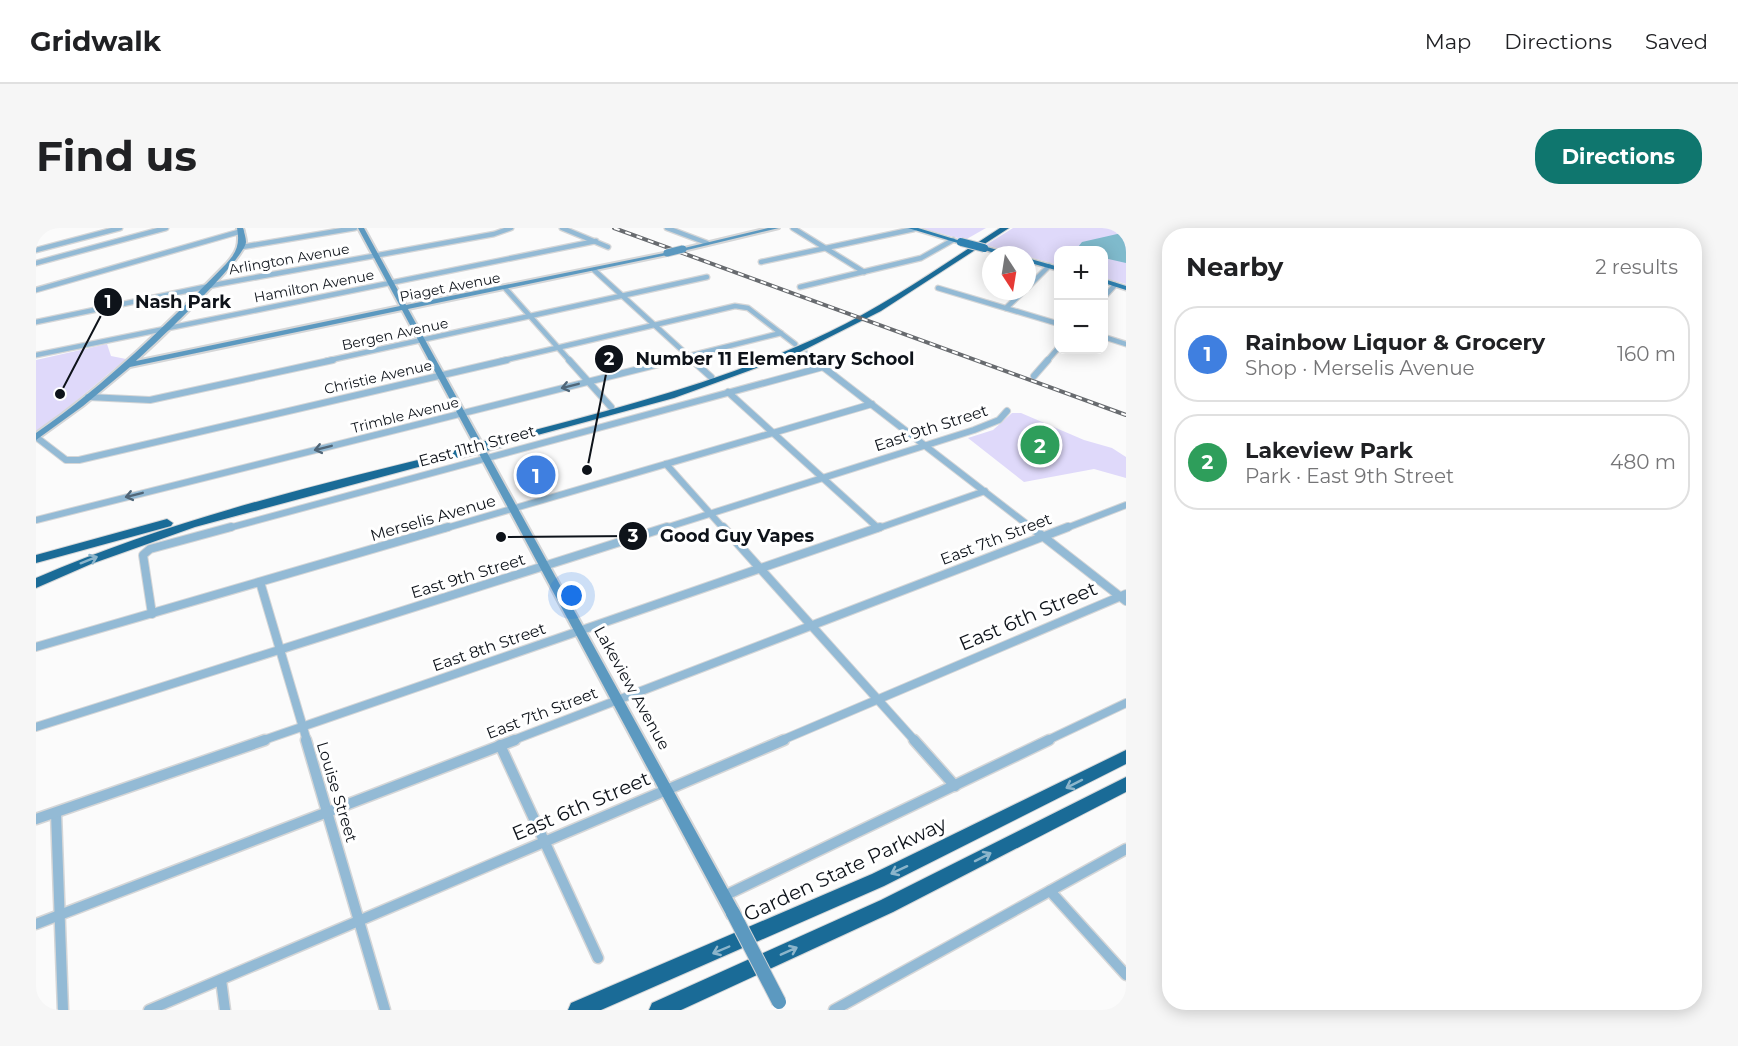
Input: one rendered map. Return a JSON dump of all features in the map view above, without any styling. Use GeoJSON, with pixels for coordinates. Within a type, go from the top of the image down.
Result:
{"type":"FeatureCollection","features":[{"type":"Feature","properties":{"kind":"highway"},"geometry":{"type":"LineString","coordinates":[[613,409],[802,348],[996,228]]}},
{"type":"Feature","properties":{"kind":"highway"},"geometry":{"type":"LineString","coordinates":[[36,559],[714,382],[802,348],[878,309],[1005,228]]}},
{"type":"Feature","properties":{"kind":"highway"},"geometry":{"type":"LineString","coordinates":[[36,584],[94,558],[185,527],[458,450]]}},
{"type":"Feature","properties":{"kind":"highway","name":"Garden State Parkway"},"geometry":{"type":"LineString","coordinates":[[578,1010],[868,884],[1126,757]]}},
{"type":"Feature","properties":{"kind":"highway"},"geometry":{"type":"LineString","coordinates":[[659,1010],[887,906],[1126,784]]}},
{"type":"Feature","properties":{"kind":"main road","name":"Lakeview Avenue"},"geometry":{"type":"LineString","coordinates":[[361,228],[667,789],[781,1006]]}},
{"type":"Feature","properties":{"kind":"main road","name":"Piaget Avenue"},"geometry":{"type":"LineString","coordinates":[[127,364],[594,270],[776,228]]}},
{"type":"Feature","properties":{"kind":"main road"},"geometry":{"type":"LineString","coordinates":[[913,228],[982,247]]}},
{"type":"Feature","properties":{"kind":"main road"},"geometry":{"type":"LineString","coordinates":[[36,437],[88,397],[170,326],[230,264],[242,247],[241,230]]}},
{"type":"Feature","properties":{"kind":"main road"},"geometry":{"type":"LineString","coordinates":[[1036,262],[1054,268]]}},
{"type":"Feature","properties":{"kind":"main road"},"geometry":{"type":"LineString","coordinates":[[1108,282],[1126,288]]}},
{"type":"Feature","properties":{"kind":"street"},"geometry":{"type":"LineString","coordinates":[[36,250],[120,228]]}},
{"type":"Feature","properties":{"kind":"street"},"geometry":{"type":"LineString","coordinates":[[36,263],[166,228]]}},
{"type":"Feature","properties":{"kind":"street"},"geometry":{"type":"LineString","coordinates":[[242,247],[354,228]]}},
{"type":"Feature","properties":{"kind":"street","name":"Arlington Avenue"},"geometry":{"type":"LineString","coordinates":[[36,322],[206,287],[494,234],[511,228]]}},
{"type":"Feature","properties":{"kind":"street"},"geometry":{"type":"LineString","coordinates":[[562,228],[608,247]]}},
{"type":"Feature","properties":{"kind":"street"},"geometry":{"type":"LineString","coordinates":[[667,228],[707,243]]}},
{"type":"Feature","properties":{"kind":"street"},"geometry":{"type":"LineString","coordinates":[[793,228],[864,272]]}},
{"type":"Feature","properties":{"kind":"street"},"geometry":{"type":"LineString","coordinates":[[761,262],[913,228]]}},
{"type":"Feature","properties":{"kind":"street"},"geometry":{"type":"LineString","coordinates":[[37,287],[241,230]]}},
{"type":"Feature","properties":{"kind":"street","name":"Hamilton Avenue"},"geometry":{"type":"LineString","coordinates":[[36,355],[596,241]]}},
{"type":"Feature","properties":{"kind":"street"},"geometry":{"type":"LineString","coordinates":[[800,287],[921,258],[957,241]]}},
{"type":"Feature","properties":{"kind":"street"},"geometry":{"type":"LineString","coordinates":[[1036,280],[1049,266]]}},
{"type":"Feature","properties":{"kind":"street"},"geometry":{"type":"LineString","coordinates":[[594,270],[711,377]]}},
{"type":"Feature","properties":{"kind":"street","name":"Bergen Avenue"},"geometry":{"type":"LineString","coordinates":[[88,397],[143,401],[707,277]]}},
{"type":"Feature","properties":{"kind":"street"},"geometry":{"type":"LineString","coordinates":[[1108,293],[1115,285]]}},
{"type":"Feature","properties":{"kind":"street"},"geometry":{"type":"LineString","coordinates":[[505,288],[613,409]]}},
{"type":"Feature","properties":{"kind":"street"},"geometry":{"type":"LineString","coordinates":[[938,288],[1054,322]]}},
{"type":"Feature","properties":{"kind":"street"},"geometry":{"type":"LineString","coordinates":[[1006,308],[1015,300]]}},
{"type":"Feature","properties":{"kind":"street","name":"Christie Avenue"},"geometry":{"type":"LineString","coordinates":[[36,437],[63,459],[71,461],[732,306],[748,308],[780,333]]}},
{"type":"Feature","properties":{"kind":"street"},"geometry":{"type":"LineString","coordinates":[[780,333],[1124,597]]}},
{"type":"Feature","properties":{"kind":"street","name":"Trimble Avenue"},"geometry":{"type":"LineString","coordinates":[[36,520],[780,333]]}},
{"type":"Feature","properties":{"kind":"street"},"geometry":{"type":"LineString","coordinates":[[1108,339],[1126,345]]}},
{"type":"Feature","properties":{"kind":"street"},"geometry":{"type":"LineString","coordinates":[[1034,376],[1054,353]]}},
{"type":"Feature","properties":{"kind":"street","name":"East 11th Street"},"geometry":{"type":"LineString","coordinates":[[152,614],[143,558],[146,551],[154,547],[823,367]]}},
{"type":"Feature","properties":{"kind":"street"},"geometry":{"type":"LineString","coordinates":[[728,392],[878,528]]}},
{"type":"Feature","properties":{"kind":"street","name":"Merselis Avenue"},"geometry":{"type":"LineString","coordinates":[[36,647],[872,404]]}},
{"type":"Feature","properties":{"kind":"street","name":"East 9th Street"},"geometry":{"type":"LineString","coordinates":[[36,727],[987,426],[999,420],[1007,411]]}},
{"type":"Feature","properties":{"kind":"street"},"geometry":{"type":"LineString","coordinates":[[666,464],[955,786]]}},
{"type":"Feature","properties":{"kind":"street","name":"East 8th Street"},"geometry":{"type":"LineString","coordinates":[[36,819],[985,491]]}},
{"type":"Feature","properties":{"kind":"street","name":"East 7th Street"},"geometry":{"type":"LineString","coordinates":[[36,924],[1126,505]]}},
{"type":"Feature","properties":{"kind":"street","name":"Louise Street"},"geometry":{"type":"LineString","coordinates":[[260,582],[385,1010]]}},
{"type":"Feature","properties":{"kind":"street","name":"East 6th Street"},"geometry":{"type":"LineString","coordinates":[[149,1010],[878,699],[1124,597]]}},
{"type":"Feature","properties":{"kind":"street"},"geometry":{"type":"LineString","coordinates":[[724,896],[1126,703]]}},
{"type":"Feature","properties":{"kind":"street"},"geometry":{"type":"LineString","coordinates":[[500,746],[598,958]]}},
{"type":"Feature","properties":{"kind":"street"},"geometry":{"type":"LineString","coordinates":[[56,813],[63,1010]]}},
{"type":"Feature","properties":{"kind":"street"},"geometry":{"type":"LineString","coordinates":[[834,1010],[1126,849]]}},
{"type":"Feature","properties":{"kind":"street"},"geometry":{"type":"LineString","coordinates":[[1050,891],[1126,975]]}},
{"type":"Feature","properties":{"kind":"street"},"geometry":{"type":"LineString","coordinates":[[221,980],[225,1010]]}},
{"type":"Feature","properties":{"kind":"shaded area"},"geometry":{"type":"Polygon","coordinates":[[[921,228],[986,228],[965,240],[921,228]]]}},
{"type":"Feature","properties":{"kind":"shaded area"},"geometry":{"type":"Polygon","coordinates":[[[1013,228],[1126,228],[1126,284],[1108,279],[1108,246],[1054,246],[1054,264],[1036,259],[1036,246],[986,245],[1013,228]]]}},
{"type":"Feature","properties":{"kind":"shaded area"},"geometry":{"type":"Polygon","coordinates":[[[107,344],[111,356],[126,359],[50,423],[36,431],[36,360],[107,344]]]}},
{"type":"Feature","properties":{"kind":"shaded area"},"geometry":{"type":"Polygon","coordinates":[[[1012,413],[1021,413],[1084,440],[1112,448],[1126,457],[1126,478],[1094,469],[1024,482],[968,438],[993,430],[1012,413]]]}},
{"type":"Feature","properties":{"kind":"water"},"geometry":{"type":"Polygon","coordinates":[[[1126,232],[1126,263],[1108,259],[1108,246],[1079,246],[1082,242],[1126,232]]]}},
{"type":"Feature","properties":{"kind":"railway"},"geometry":{"type":"LineString","coordinates":[[614,228],[1126,415]]}},
{"type":"Feature","properties":{"kind":"place","name":"Nash Park"},"geometry":{"type":"Point","coordinates":[60,394]}},
{"type":"Feature","properties":{"kind":"place","name":"Lakeview Park"},"geometry":{"type":"Point","coordinates":[1040,445]}},
{"type":"Feature","properties":{"kind":"place","name":"Number 11 Elementary School"},"geometry":{"type":"Point","coordinates":[587,470]}},
{"type":"Feature","properties":{"kind":"place","name":"Rainbow Liquor & Grocery"},"geometry":{"type":"Point","coordinates":[536,475]}},
{"type":"Feature","properties":{"kind":"place","name":"Good Guy Vapes"},"geometry":{"type":"Point","coordinates":[501,537]}}]}
